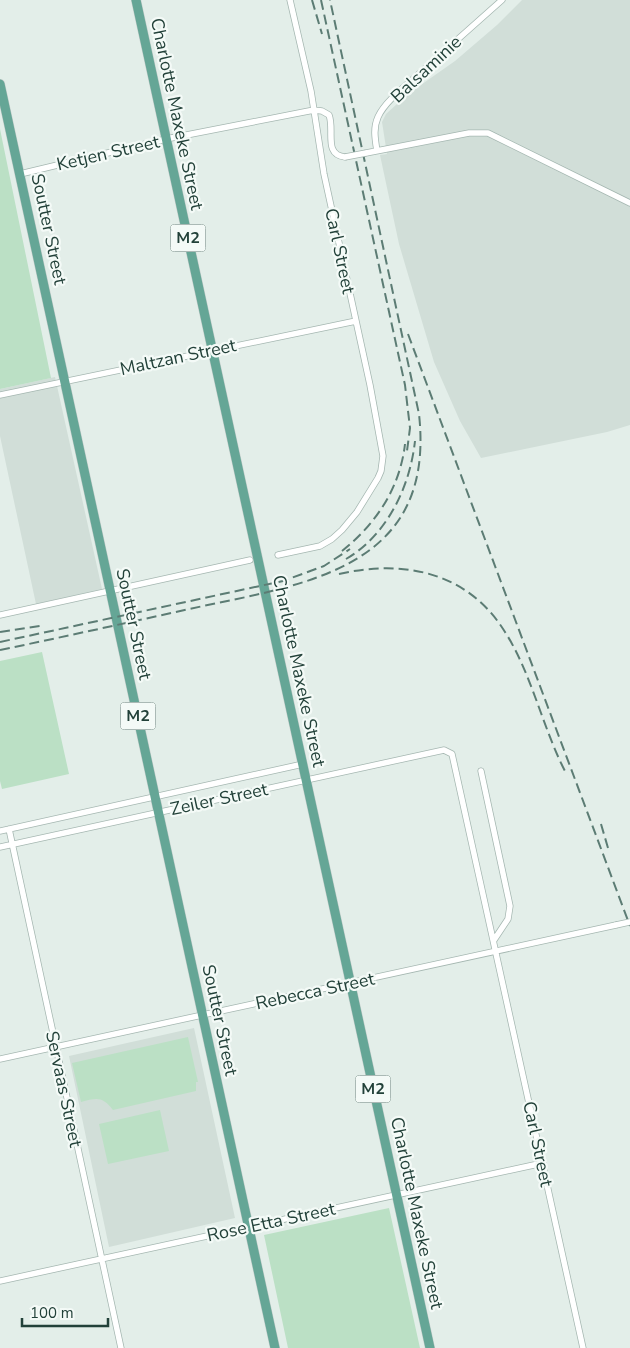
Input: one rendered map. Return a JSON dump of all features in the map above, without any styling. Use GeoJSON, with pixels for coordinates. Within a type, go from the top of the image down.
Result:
{"type":"FeatureCollection","features":[{"type":"Feature","properties":{"kind":"main road","name":"Charlotte Maxeke Street"},"geometry":{"type":"LineString","coordinates":[[136,0],[430,1348]]}},
{"type":"Feature","properties":{"kind":"main road","name":"Soutter Street"},"geometry":{"type":"LineString","coordinates":[[0,84],[66,380],[275,1348]]}},
{"type":"Feature","properties":{"kind":"street","name":"Carl Street"},"geometry":{"type":"LineString","coordinates":[[278,555],[313,548],[327,543],[346,526],[366,498],[381,471],[383,456],[324,174],[305,62],[290,0]]}},
{"type":"Feature","properties":{"kind":"street","name":"Balsaminie"},"geometry":{"type":"LineString","coordinates":[[377,151],[375,135],[379,114],[402,90],[502,0]]}},
{"type":"Feature","properties":{"kind":"street","name":"Ketjen Street"},"geometry":{"type":"LineString","coordinates":[[20,174],[166,139],[314,110]]}},
{"type":"Feature","properties":{"kind":"street"},"geometry":{"type":"LineString","coordinates":[[314,110],[322,111],[329,116],[332,150],[337,155],[346,157],[469,132],[488,133],[630,203]]}},
{"type":"Feature","properties":{"kind":"street","name":"Maltzan Street"},"geometry":{"type":"LineString","coordinates":[[0,395],[356,321]]}},
{"type":"Feature","properties":{"kind":"street"},"geometry":{"type":"LineString","coordinates":[[0,615],[250,560]]}},
{"type":"Feature","properties":{"kind":"street","name":"Carl Street"},"geometry":{"type":"LineString","coordinates":[[438,752],[446,750],[454,756],[583,1348]]}},
{"type":"Feature","properties":{"kind":"street","name":"Zeiler Street"},"geometry":{"type":"LineString","coordinates":[[0,847],[438,752]]}},
{"type":"Feature","properties":{"kind":"street","name":"Zeiler Street"},"geometry":{"type":"LineString","coordinates":[[0,831],[303,764]]}},
{"type":"Feature","properties":{"kind":"street"},"geometry":{"type":"LineString","coordinates":[[481,771],[510,906],[509,917],[494,940]]}},
{"type":"Feature","properties":{"kind":"street","name":"Servaas Street"},"geometry":{"type":"LineString","coordinates":[[9,829],[121,1348]]}},
{"type":"Feature","properties":{"kind":"street","name":"Rebecca Street"},"geometry":{"type":"LineString","coordinates":[[0,1060],[630,922]]}},
{"type":"Feature","properties":{"kind":"street","name":"Rose Etta Street"},"geometry":{"type":"LineString","coordinates":[[0,1281],[543,1162]]}},
{"type":"Feature","properties":{"kind":"shaded area"},"geometry":{"type":"Polygon","coordinates":[[[522,0],[630,0],[630,425],[607,432],[481,458],[460,421],[434,362],[399,244],[380,155],[387,154],[382,122],[386,114],[408,94],[455,61],[497,25],[522,0]]]}},
{"type":"Feature","properties":{"kind":"shaded area"},"geometry":{"type":"Polygon","coordinates":[[[55,377],[102,589],[36,604],[0,436],[0,389],[55,377]]]}},
{"type":"Feature","properties":{"kind":"shaded area"},"geometry":{"type":"Polygon","coordinates":[[[194,1028],[235,1218],[109,1247],[69,1056],[194,1028]]]}},
{"type":"Feature","properties":{"kind":"green space"},"geometry":{"type":"Polygon","coordinates":[[[0,129],[51,378],[0,389],[0,129]]]}},
{"type":"Feature","properties":{"kind":"green space"},"geometry":{"type":"Polygon","coordinates":[[[42,652],[69,774],[2,789],[0,781],[0,661],[42,652]]]}},
{"type":"Feature","properties":{"kind":"green space"},"geometry":{"type":"Polygon","coordinates":[[[188,1037],[198,1082],[196,1082],[196,1091],[113,1110],[106,1102],[99,1099],[81,1102],[72,1063],[188,1037]]]}},
{"type":"Feature","properties":{"kind":"green space"},"geometry":{"type":"Polygon","coordinates":[[[160,1110],[169,1151],[108,1164],[99,1124],[160,1110]]]}},
{"type":"Feature","properties":{"kind":"green space"},"geometry":{"type":"Polygon","coordinates":[[[389,1208],[420,1348],[288,1348],[264,1235],[389,1208]]]}},
{"type":"Feature","properties":{"kind":"railway"},"geometry":{"type":"LineString","coordinates":[[312,0],[322,34]]}},
{"type":"Feature","properties":{"kind":"railway"},"geometry":{"type":"LineString","coordinates":[[321,0],[405,385],[410,428],[407,451]]}},
{"type":"Feature","properties":{"kind":"railway"},"geometry":{"type":"LineString","coordinates":[[0,650],[277,590],[318,577],[354,560],[385,537],[407,506],[419,466],[419,414],[330,0]]}},
{"type":"Feature","properties":{"kind":"railway"},"geometry":{"type":"LineString","coordinates":[[408,334],[630,926]]}},
{"type":"Feature","properties":{"kind":"railway"},"geometry":{"type":"LineString","coordinates":[[346,559],[361,549],[373,537],[385,523],[394,508],[408,475],[415,441]]}},
{"type":"Feature","properties":{"kind":"railway"},"geometry":{"type":"LineString","coordinates":[[342,551],[376,517],[384,504],[398,475],[405,444]]}},
{"type":"Feature","properties":{"kind":"railway"},"geometry":{"type":"LineString","coordinates":[[0,642],[283,581],[324,566],[350,549]]}},
{"type":"Feature","properties":{"kind":"railway"},"geometry":{"type":"LineString","coordinates":[[339,574],[387,568],[410,570],[432,575],[453,583],[473,596],[490,612],[514,648],[567,775]]}},
{"type":"Feature","properties":{"kind":"railway"},"geometry":{"type":"LineString","coordinates":[[0,632],[40,626]]}},
{"type":"Feature","properties":{"kind":"railway"},"geometry":{"type":"LineString","coordinates":[[601,824],[608,848]]}}]}
